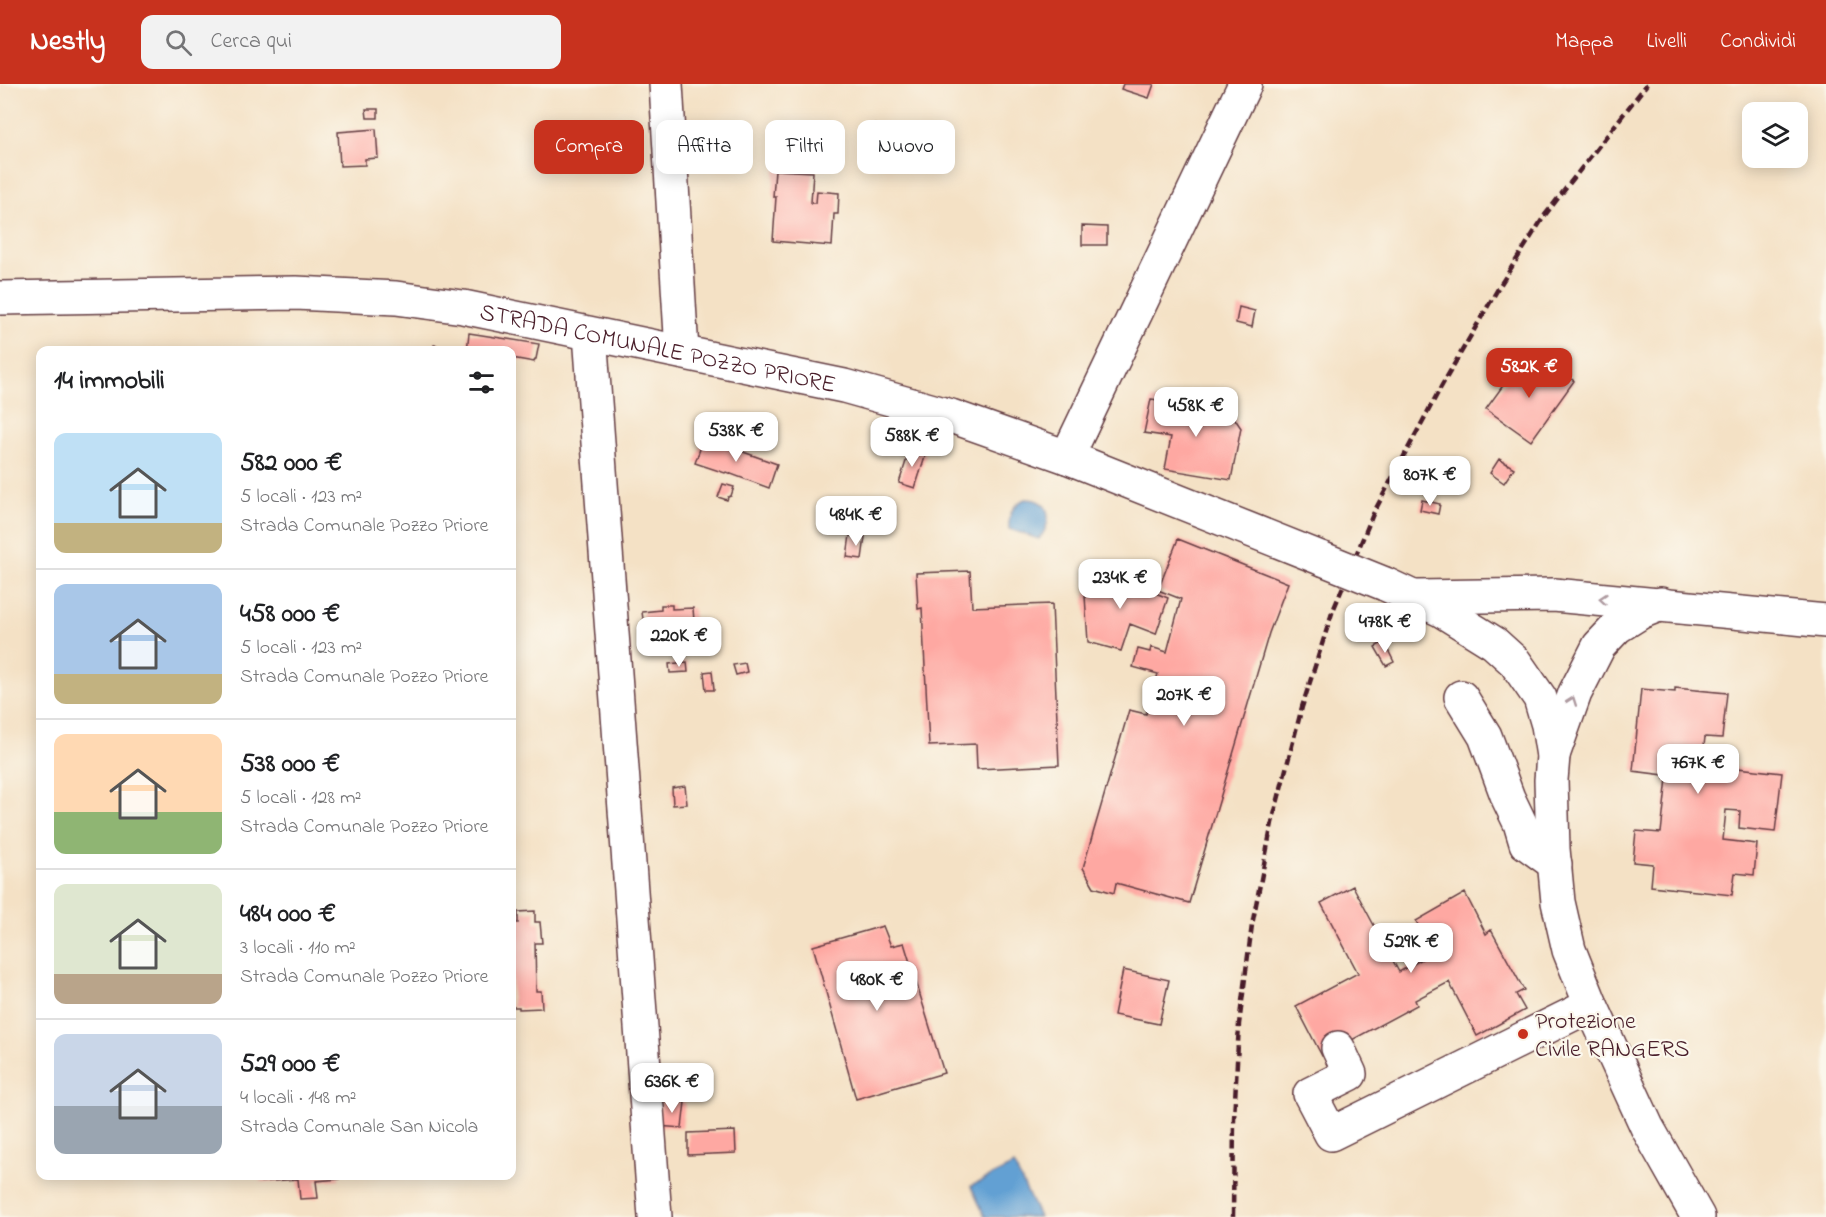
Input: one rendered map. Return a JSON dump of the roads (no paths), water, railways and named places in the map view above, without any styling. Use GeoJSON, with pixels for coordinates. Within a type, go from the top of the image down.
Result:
{"type":"FeatureCollection","features":[{"type":"Feature","properties":{"kind":"street"},"geometry":{"type":"LineString","coordinates":[[666,84],[682,352]]}},
{"type":"Feature","properties":{"kind":"street"},"geometry":{"type":"LineString","coordinates":[[1067,457],[1245,84]]}},
{"type":"Feature","properties":{"kind":"street","name":"STRADA COMUNALE POZZO PRIORE"},"geometry":{"type":"LineString","coordinates":[[0,298],[296,293],[396,298],[463,307],[844,386],[951,416],[1067,457],[1323,559],[1441,610],[1494,643],[1515,662],[1540,698],[1548,725],[1553,756]]}},
{"type":"Feature","properties":{"kind":"street"},"geometry":{"type":"LineString","coordinates":[[590,334],[655,1217]]}},
{"type":"Feature","properties":{"kind":"street"},"geometry":{"type":"LineString","coordinates":[[1399,591],[1554,595],[1826,621]]}},
{"type":"Feature","properties":{"kind":"street"},"geometry":{"type":"LineString","coordinates":[[1494,643],[1514,604],[1522,595]]}},
{"type":"Feature","properties":{"kind":"street"},"geometry":{"type":"LineString","coordinates":[[1661,604],[1641,612],[1617,627],[1599,646],[1575,693],[1553,756],[1552,815],[1558,902],[1569,950],[1591,1005],[1647,1127],[1698,1217]]}},
{"type":"Feature","properties":{"kind":"street"},"geometry":{"type":"LineString","coordinates":[[1461,697],[1485,736],[1526,843],[1555,864]]}},
{"type":"Feature","properties":{"kind":"street"},"geometry":{"type":"LineString","coordinates":[[1338,1048],[1350,1074],[1310,1094],[1330,1134],[1591,1005]]}},
{"type":"Feature","properties":{"kind":"water"},"geometry":{"type":"Polygon","coordinates":[[[1025,499],[1041,503],[1047,512],[1047,525],[1039,539],[1009,529],[1012,511],[1025,499]]]}},
{"type":"Feature","properties":{"kind":"water"},"geometry":{"type":"Polygon","coordinates":[[[1014,1165],[1039,1217],[985,1217],[971,1186],[1014,1165]]]}},
{"type":"Feature","properties":{"kind":"railway"},"geometry":{"type":"LineString","coordinates":[[1233,1217],[1234,1119],[1239,1024],[1252,925],[1272,823],[1302,707],[1332,613],[1373,514],[1441,387],[1499,287],[1545,215],[1647,84]]}},
{"type":"Feature","properties":{"kind":"place","name":"Protezione Civile RANGERS"},"geometry":{"type":"Point","coordinates":[1523,1034]}}]}
